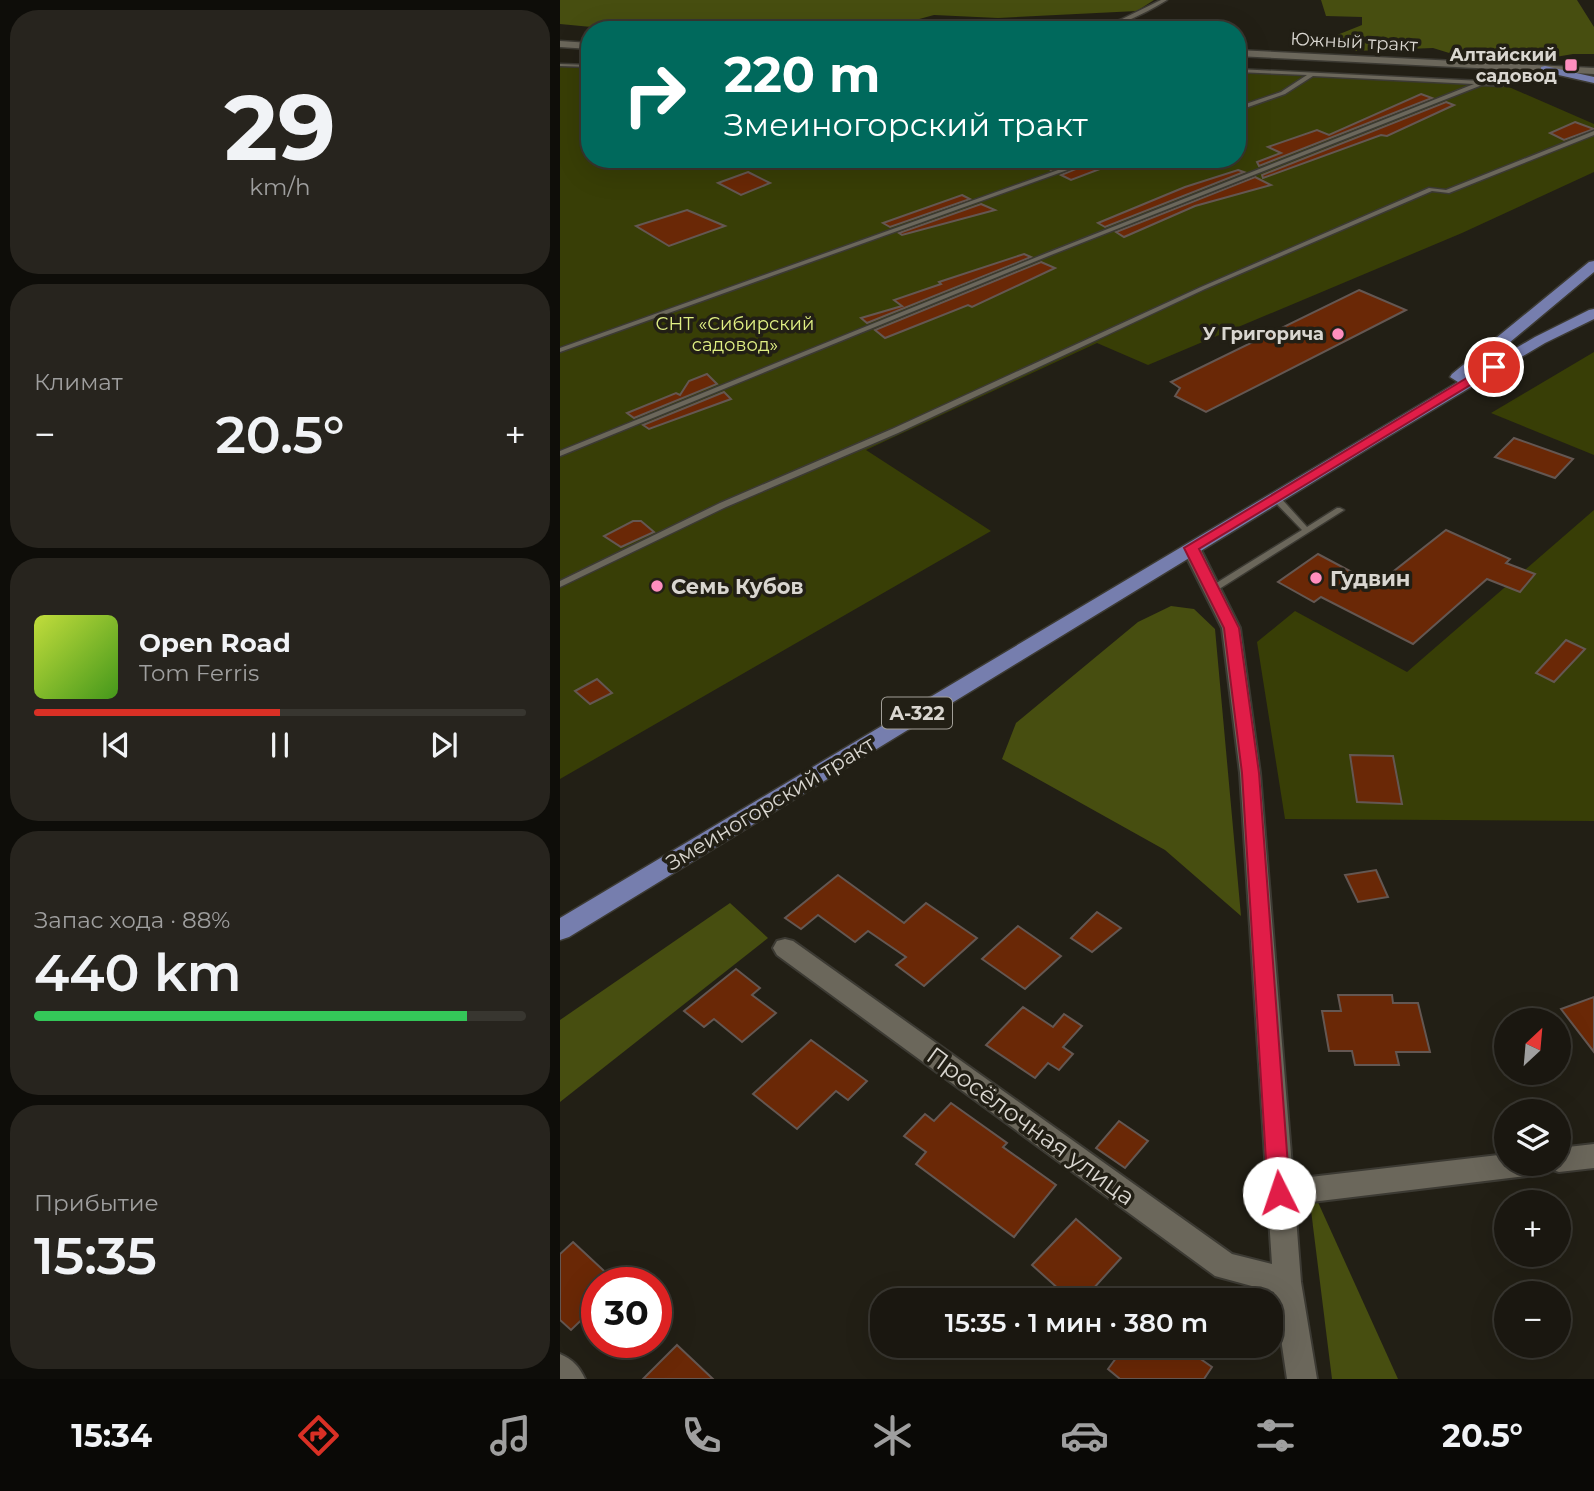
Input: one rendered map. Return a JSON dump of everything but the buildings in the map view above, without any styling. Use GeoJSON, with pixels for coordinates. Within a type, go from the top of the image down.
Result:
{"type":"FeatureCollection","features":[{"type":"Feature","properties":{"kind":"highway"},"geometry":{"type":"LineString","coordinates":[[1545,69],[1594,80]]}},
{"type":"Feature","properties":{"kind":"highway"},"geometry":{"type":"LineString","coordinates":[[1425,407],[1480,358],[1594,265]]}},
{"type":"Feature","properties":{"kind":"highway"},"geometry":{"type":"LineString","coordinates":[[1480,358],[1594,281]]}},
{"type":"Feature","properties":{"kind":"highway"},"geometry":{"type":"LineString","coordinates":[[1540,340],[1594,301]]}},
{"type":"Feature","properties":{"kind":"highway","name":"Змеиногорский тракт"},"geometry":{"type":"LineString","coordinates":[[560,930],[1425,407],[1540,340],[1594,313]]}},
{"type":"Feature","properties":{"kind":"main road"},"geometry":{"type":"LineString","coordinates":[[560,44],[581,45]]}},
{"type":"Feature","properties":{"kind":"main road","name":"Южный тракт"},"geometry":{"type":"LineString","coordinates":[[1246,53],[1594,71]]}},
{"type":"Feature","properties":{"kind":"street"},"geometry":{"type":"LineString","coordinates":[[1191,548],[1231,628],[1250,773],[1287,1282],[1302,1379]]}},
{"type":"Feature","properties":{"kind":"street","name":"Просёлочная улица"},"geometry":{"type":"LineString","coordinates":[[785,948],[1225,1266],[1287,1282]]}},
{"type":"Feature","properties":{"kind":"street"},"geometry":{"type":"LineString","coordinates":[[1571,1159],[1594,1156]]}},
{"type":"Feature","properties":{"kind":"street"},"geometry":{"type":"LineString","coordinates":[[1279,1193],[1494,1168]]}},
{"type":"Feature","properties":{"kind":"street"},"geometry":{"type":"LineString","coordinates":[[560,1369],[570,1379]]}},
{"type":"Feature","properties":{"kind":"lane"},"geometry":{"type":"LineString","coordinates":[[1122,21],[1165,0]]}},
{"type":"Feature","properties":{"kind":"lane"},"geometry":{"type":"LineString","coordinates":[[560,65],[581,66]]}},
{"type":"Feature","properties":{"kind":"lane"},"geometry":{"type":"LineString","coordinates":[[1246,70],[1502,84]]}},
{"type":"Feature","properties":{"kind":"lane"},"geometry":{"type":"LineString","coordinates":[[1246,106],[1283,93],[1312,74]]}},
{"type":"Feature","properties":{"kind":"lane"},"geometry":{"type":"LineString","coordinates":[[560,454],[1049,254],[1481,83]]}},
{"type":"Feature","properties":{"kind":"lane"},"geometry":{"type":"LineString","coordinates":[[560,584],[723,505],[895,431],[1191,293],[1430,189],[1447,192],[1594,133]]}},
{"type":"Feature","properties":{"kind":"lane"},"geometry":{"type":"LineString","coordinates":[[560,350],[1070,168]]}},
{"type":"Feature","properties":{"kind":"lane"},"geometry":{"type":"LineString","coordinates":[[1275,497],[1307,531]]}},
{"type":"Feature","properties":{"kind":"lane"},"geometry":{"type":"LineString","coordinates":[[1213,589],[1340,510]]}},
{"type":"Feature","properties":{"kind":"green space"},"geometry":{"type":"Polygon","coordinates":[[[560,0],[1154,0],[1137,11],[998,18],[934,15],[912,21],[581,21],[581,26],[560,24],[560,0]]]}},
{"type":"Feature","properties":{"kind":"green space"},"geometry":{"type":"Polygon","coordinates":[[[1321,0],[1577,0],[1594,27],[1594,54],[1573,54],[1532,61],[1459,56],[1433,48],[1354,51],[1332,37],[1362,25],[1362,17],[1326,16],[1321,0]]]}},
{"type":"Feature","properties":{"kind":"green space","name":"СНТ «Сибирский садовод»"},"geometry":{"type":"Polygon","coordinates":[[[560,65],[581,68],[581,168],[1246,168],[1246,69],[1502,84],[1594,124],[1594,172],[1462,233],[1148,365],[1097,343],[866,450],[991,531],[560,779],[560,65]]]}},
{"type":"Feature","properties":{"kind":"green space"},"geometry":{"type":"Polygon","coordinates":[[[1594,352],[1594,455],[1491,413],[1594,352]]]}},
{"type":"Feature","properties":{"kind":"green space"},"geometry":{"type":"Polygon","coordinates":[[[1594,510],[1594,821],[1285,819],[1257,642],[1295,611],[1407,672],[1594,510]]]}},
{"type":"Feature","properties":{"kind":"green space"},"geometry":{"type":"Polygon","coordinates":[[[1171,606],[1194,609],[1215,629],[1241,916],[1165,850],[1002,759],[1016,723],[1138,622],[1171,606]]]}},
{"type":"Feature","properties":{"kind":"green space"},"geometry":{"type":"Polygon","coordinates":[[[730,903],[768,938],[560,1102],[560,1020],[730,903]]]}},
{"type":"Feature","properties":{"kind":"green space"},"geometry":{"type":"Polygon","coordinates":[[[1307,1178],[1398,1379],[1332,1379],[1307,1178]]]}},
{"type":"Feature","properties":{"kind":"place","name":"Алтайский садовод"},"geometry":{"type":"Point","coordinates":[1571,65]}},
{"type":"Feature","properties":{"kind":"place","name":"У Григорича"},"geometry":{"type":"Point","coordinates":[1338,334]}},
{"type":"Feature","properties":{"kind":"place","name":"Гудвин"},"geometry":{"type":"Point","coordinates":[1316,578]}},
{"type":"Feature","properties":{"kind":"place","name":"Семь Кубов"},"geometry":{"type":"Point","coordinates":[657,586]}},
{"type":"Feature","properties":{"kind":"route"},"geometry":{"type":"LineString","coordinates":[[1279,1193],[1250,773],[1231,628],[1225,611],[1191,548],[1494,367]]}}]}
